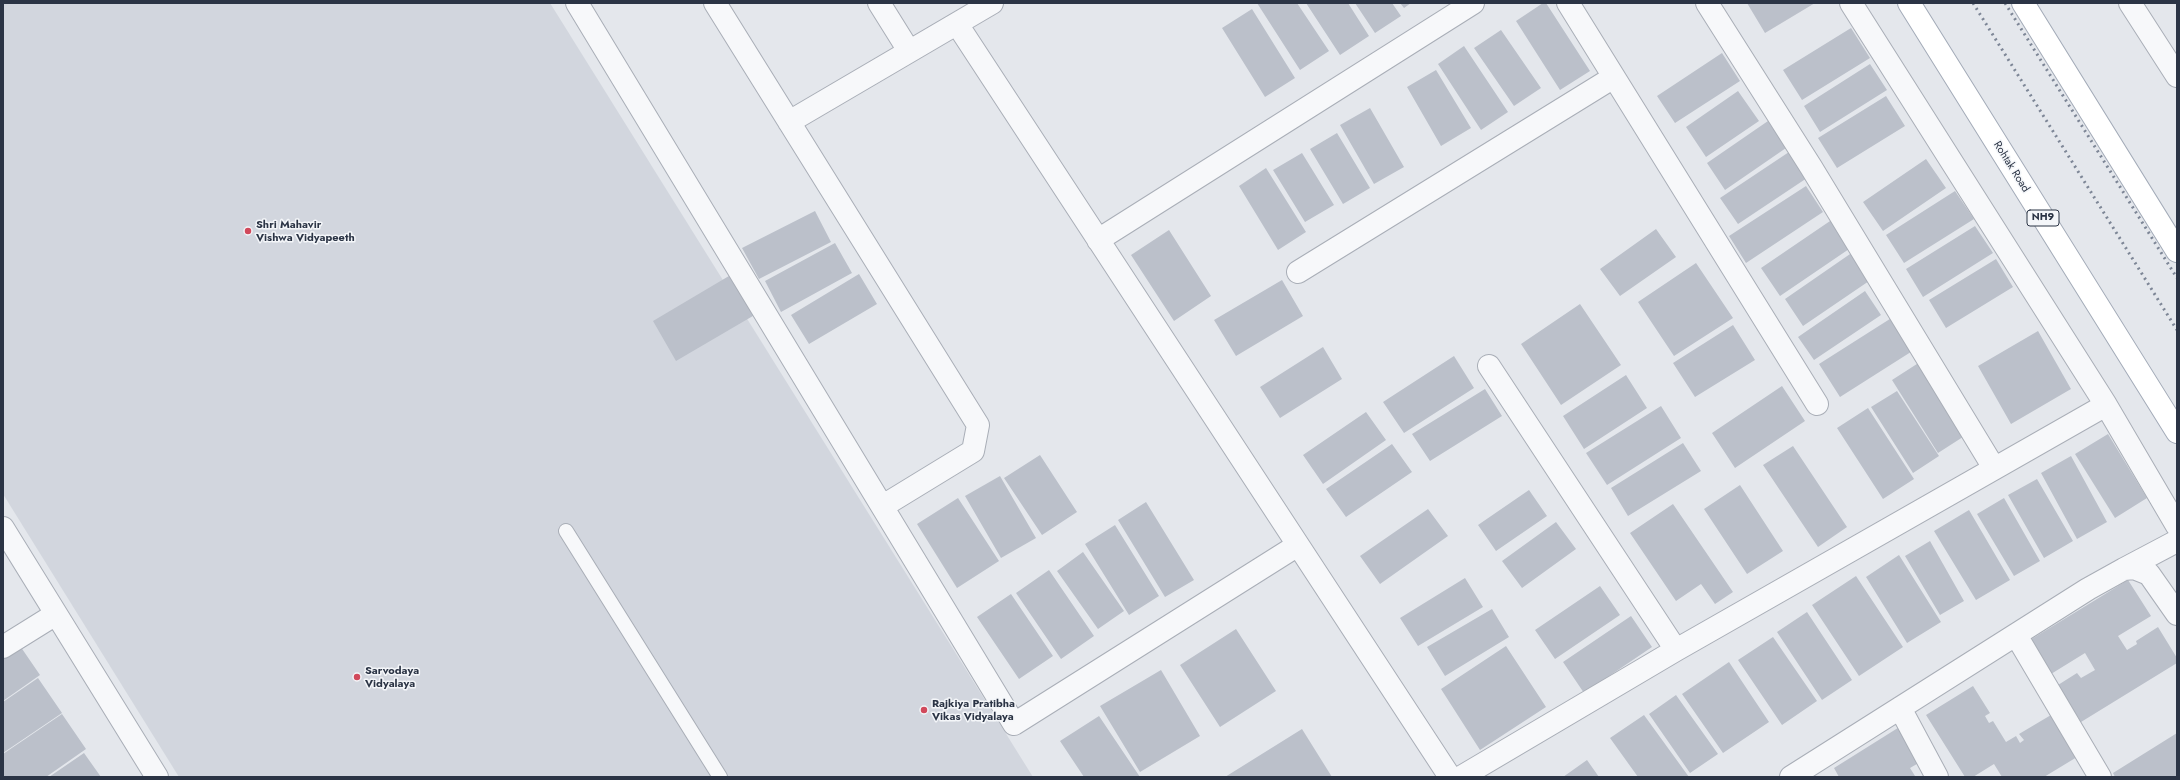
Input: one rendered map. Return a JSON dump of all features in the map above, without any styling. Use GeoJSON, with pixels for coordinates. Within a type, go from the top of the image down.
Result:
{"type":"FeatureCollection","features":[{"type":"Feature","properties":{"kind":"main road","name":"Rohtak Road"},"geometry":{"type":"LineString","coordinates":[[1909,3],[2177,432]]}},
{"type":"Feature","properties":{"kind":"main road"},"geometry":{"type":"LineString","coordinates":[[2023,3],[2177,251]]}},
{"type":"Feature","properties":{"kind":"street"},"geometry":{"type":"LineString","coordinates":[[577,3],[1014,724],[1298,545]]}},
{"type":"Feature","properties":{"kind":"street"},"geometry":{"type":"LineString","coordinates":[[715,3],[978,425],[973,451],[883,506]]}},
{"type":"Feature","properties":{"kind":"street"},"geometry":{"type":"LineString","coordinates":[[879,3],[909,51]]}},
{"type":"Feature","properties":{"kind":"street"},"geometry":{"type":"LineString","coordinates":[[789,122],[992,3]]}},
{"type":"Feature","properties":{"kind":"street"},"geometry":{"type":"LineString","coordinates":[[1098,240],[1473,3]]}},
{"type":"Feature","properties":{"kind":"street"},"geometry":{"type":"LineString","coordinates":[[1568,3],[1817,404]]}},
{"type":"Feature","properties":{"kind":"street"},"geometry":{"type":"LineString","coordinates":[[1707,3],[1807,160],[1994,468]]}},
{"type":"Feature","properties":{"kind":"street"},"geometry":{"type":"LineString","coordinates":[[1851,3],[2106,405],[2177,526]]}},
{"type":"Feature","properties":{"kind":"street"},"geometry":{"type":"LineString","coordinates":[[2130,3],[2177,76]]}},
{"type":"Feature","properties":{"kind":"street"},"geometry":{"type":"LineString","coordinates":[[956,24],[1450,777]]}},
{"type":"Feature","properties":{"kind":"street"},"geometry":{"type":"LineString","coordinates":[[1298,272],[1614,77]]}},
{"type":"Feature","properties":{"kind":"street"},"geometry":{"type":"LineString","coordinates":[[1489,366],[1676,650]]}},
{"type":"Feature","properties":{"kind":"street"},"geometry":{"type":"LineString","coordinates":[[1461,777],[1676,650],[2106,405]]}},
{"type":"Feature","properties":{"kind":"street"},"geometry":{"type":"LineString","coordinates":[[3,528],[157,777]]}},
{"type":"Feature","properties":{"kind":"street"},"geometry":{"type":"LineString","coordinates":[[1791,777],[2088,589],[2177,541]]}},
{"type":"Feature","properties":{"kind":"street"},"geometry":{"type":"LineString","coordinates":[[2124,569],[2134,568],[2149,574],[2177,614]]}},
{"type":"Feature","properties":{"kind":"street"},"geometry":{"type":"LineString","coordinates":[[3,647],[56,614]]}},
{"type":"Feature","properties":{"kind":"street"},"geometry":{"type":"LineString","coordinates":[[2016,635],[2100,777]]}},
{"type":"Feature","properties":{"kind":"street"},"geometry":{"type":"LineString","coordinates":[[1900,708],[1937,777]]}},
{"type":"Feature","properties":{"kind":"lane"},"geometry":{"type":"LineString","coordinates":[[566,530],[720,777]]}},
{"type":"Feature","properties":{"kind":"shaded area"},"geometry":{"type":"Polygon","coordinates":[[[3,3],[550,3],[1033,777],[179,777],[3,494],[3,3]]]}},
{"type":"Feature","properties":{"kind":"building"},"geometry":{"type":"Polygon","coordinates":[[[1257,3],[1297,3],[1329,51],[1300,70],[1257,3]]]}},
{"type":"Feature","properties":{"kind":"building"},"geometry":{"type":"Polygon","coordinates":[[[1306,3],[1348,3],[1369,36],[1340,55],[1306,3]]]}},
{"type":"Feature","properties":{"kind":"building"},"geometry":{"type":"Polygon","coordinates":[[[1355,3],[1392,3],[1401,16],[1375,33],[1355,3]]]}},
{"type":"Feature","properties":{"kind":"building"},"geometry":{"type":"Polygon","coordinates":[[[1400,3],[1411,3],[1404,8],[1400,3]]]}},
{"type":"Feature","properties":{"kind":"building"},"geometry":{"type":"Polygon","coordinates":[[[1543,3],[1546,3],[1590,71],[1560,90],[1516,21],[1543,3]]]}},
{"type":"Feature","properties":{"kind":"building"},"geometry":{"type":"Polygon","coordinates":[[[1747,3],[1815,3],[1765,33],[1747,3]]]}},
{"type":"Feature","properties":{"kind":"building"},"geometry":{"type":"Polygon","coordinates":[[[1252,9],[1295,78],[1265,97],[1222,28],[1252,9]]]}},
{"type":"Feature","properties":{"kind":"building"},"geometry":{"type":"Polygon","coordinates":[[[1851,28],[1870,58],[1802,100],[1783,70],[1851,28]]]}},
{"type":"Feature","properties":{"kind":"building"},"geometry":{"type":"Polygon","coordinates":[[[1501,30],[1541,88],[1514,106],[1474,48],[1501,30]]]}},
{"type":"Feature","properties":{"kind":"building"},"geometry":{"type":"Polygon","coordinates":[[[1464,46],[1508,112],[1481,130],[1438,64],[1464,46]]]}},
{"type":"Feature","properties":{"kind":"building"},"geometry":{"type":"Polygon","coordinates":[[[1722,53],[1740,81],[1675,123],[1657,96],[1722,53]]]}},
{"type":"Feature","properties":{"kind":"building"},"geometry":{"type":"Polygon","coordinates":[[[1870,64],[1887,90],[1820,132],[1804,106],[1870,64]]]}},
{"type":"Feature","properties":{"kind":"building"},"geometry":{"type":"Polygon","coordinates":[[[1436,70],[1471,128],[1441,146],[1407,87],[1436,70]]]}},
{"type":"Feature","properties":{"kind":"building"},"geometry":{"type":"Polygon","coordinates":[[[1738,91],[1759,121],[1706,157],[1686,127],[1738,91]]]}},
{"type":"Feature","properties":{"kind":"building"},"geometry":{"type":"Polygon","coordinates":[[[1886,96],[1905,126],[1837,168],[1818,138],[1886,96]]]}},
{"type":"Feature","properties":{"kind":"building"},"geometry":{"type":"Polygon","coordinates":[[[1370,108],[1404,167],[1374,184],[1340,125],[1370,108]]]}},
{"type":"Feature","properties":{"kind":"building"},"geometry":{"type":"Polygon","coordinates":[[[1768,121],[1786,148],[1725,190],[1707,163],[1768,121]]]}},
{"type":"Feature","properties":{"kind":"building"},"geometry":{"type":"Polygon","coordinates":[[[1337,133],[1370,188],[1343,204],[1310,149],[1337,133]]]}},
{"type":"Feature","properties":{"kind":"building"},"geometry":{"type":"Polygon","coordinates":[[[1789,152],[1807,178],[1738,224],[1720,198],[1789,152]]]}},
{"type":"Feature","properties":{"kind":"building"},"geometry":{"type":"Polygon","coordinates":[[[1302,153],[1334,205],[1305,222],[1273,170],[1302,153]]]}},
{"type":"Feature","properties":{"kind":"building"},"geometry":{"type":"Polygon","coordinates":[[[1926,159],[1946,188],[1883,231],[1863,202],[1926,159]]]}},
{"type":"Feature","properties":{"kind":"building"},"geometry":{"type":"Polygon","coordinates":[[[1266,168],[1306,232],[1278,250],[1239,186],[1266,168]]]}},
{"type":"Feature","properties":{"kind":"building"},"geometry":{"type":"Polygon","coordinates":[[[1806,186],[1823,212],[1746,263],[1729,236],[1806,186]]]}},
{"type":"Feature","properties":{"kind":"building"},"geometry":{"type":"Polygon","coordinates":[[[1955,191],[1974,219],[1904,263],[1886,235],[1955,191]]]}},
{"type":"Feature","properties":{"kind":"building"},"geometry":{"type":"Polygon","coordinates":[[[815,211],[831,242],[759,279],[742,248],[815,211]]]}},
{"type":"Feature","properties":{"kind":"building"},"geometry":{"type":"Polygon","coordinates":[[[1833,219],[1852,247],[1780,296],[1761,268],[1833,219]]]}},
{"type":"Feature","properties":{"kind":"building"},"geometry":{"type":"Polygon","coordinates":[[[1975,226],[1993,253],[1923,297],[1906,269],[1975,226]]]}},
{"type":"Feature","properties":{"kind":"building"},"geometry":{"type":"Polygon","coordinates":[[[1656,229],[1676,257],[1620,296],[1600,269],[1656,229]]]}},
{"type":"Feature","properties":{"kind":"building"},"geometry":{"type":"Polygon","coordinates":[[[1169,230],[1211,296],[1174,321],[1131,255],[1169,230]]]}},
{"type":"Feature","properties":{"kind":"building"},"geometry":{"type":"Polygon","coordinates":[[[835,243],[852,273],[781,312],[765,281],[835,243]]]}},
{"type":"Feature","properties":{"kind":"building"},"geometry":{"type":"Polygon","coordinates":[[[1853,252],[1872,279],[1803,326],[1785,299],[1853,252]]]}},
{"type":"Feature","properties":{"kind":"building"},"geometry":{"type":"Polygon","coordinates":[[[1996,259],[2013,287],[1946,328],[1929,300],[1996,259]]]}},
{"type":"Feature","properties":{"kind":"building"},"geometry":{"type":"Polygon","coordinates":[[[1696,263],[1733,318],[1674,356],[1638,302],[1696,263]]]}},
{"type":"Feature","properties":{"kind":"building"},"geometry":{"type":"Polygon","coordinates":[[[734,273],[758,313],[676,361],[653,321],[734,273]]]}},
{"type":"Feature","properties":{"kind":"building"},"geometry":{"type":"Polygon","coordinates":[[[859,274],[877,304],[809,344],[791,315],[859,274]]]}},
{"type":"Feature","properties":{"kind":"building"},"geometry":{"type":"Polygon","coordinates":[[[1282,280],[1303,316],[1236,356],[1214,320],[1282,280]]]}},
{"type":"Feature","properties":{"kind":"building"},"geometry":{"type":"Polygon","coordinates":[[[1865,291],[1881,315],[1814,360],[1798,337],[1865,291]]]}},
{"type":"Feature","properties":{"kind":"building"},"geometry":{"type":"Polygon","coordinates":[[[1580,304],[1621,365],[1561,405],[1521,344],[1580,304]]]}},
{"type":"Feature","properties":{"kind":"building"},"geometry":{"type":"Polygon","coordinates":[[[1893,317],[1914,350],[1840,397],[1819,364],[1893,317]]]}},
{"type":"Feature","properties":{"kind":"building"},"geometry":{"type":"Polygon","coordinates":[[[1733,325],[1755,360],[1695,397],[1673,363],[1733,325]]]}},
{"type":"Feature","properties":{"kind":"building"},"geometry":{"type":"Polygon","coordinates":[[[2038,331],[2071,389],[2011,424],[1978,366],[2038,331]]]}},
{"type":"Feature","properties":{"kind":"building"},"geometry":{"type":"Polygon","coordinates":[[[1323,347],[1342,379],[1280,418],[1260,387],[1323,347]]]}},
{"type":"Feature","properties":{"kind":"building"},"geometry":{"type":"Polygon","coordinates":[[[1454,356],[1474,388],[1404,433],[1383,402],[1454,356]]]}},
{"type":"Feature","properties":{"kind":"building"},"geometry":{"type":"Polygon","coordinates":[[[1920,362],[1966,435],[1938,453],[1892,380],[1920,362]]]}},
{"type":"Feature","properties":{"kind":"building"},"geometry":{"type":"Polygon","coordinates":[[[1626,375],[1647,408],[1584,449],[1563,416],[1626,375]]]}},
{"type":"Feature","properties":{"kind":"building"},"geometry":{"type":"Polygon","coordinates":[[[1782,386],[1805,421],[1735,468],[1712,433],[1782,386]]]}},
{"type":"Feature","properties":{"kind":"building"},"geometry":{"type":"Polygon","coordinates":[[[1485,389],[1502,416],[1430,461],[1412,434],[1485,389]]]}},
{"type":"Feature","properties":{"kind":"building"},"geometry":{"type":"Polygon","coordinates":[[[1897,391],[1939,456],[1913,473],[1871,407],[1897,391]]]}},
{"type":"Feature","properties":{"kind":"building"},"geometry":{"type":"Polygon","coordinates":[[[1661,406],[1681,438],[1607,485],[1586,453],[1661,406]]]}},
{"type":"Feature","properties":{"kind":"building"},"geometry":{"type":"Polygon","coordinates":[[[1868,408],[1914,479],[1883,499],[1837,428],[1868,408]]]}},
{"type":"Feature","properties":{"kind":"building"},"geometry":{"type":"Polygon","coordinates":[[[1366,412],[1386,440],[1323,484],[1303,455],[1366,412]]]}},
{"type":"Feature","properties":{"kind":"building"},"geometry":{"type":"Polygon","coordinates":[[[2108,434],[2147,498],[2115,518],[2075,454],[2108,434]]]}},
{"type":"Feature","properties":{"kind":"building"},"geometry":{"type":"Polygon","coordinates":[[[1683,443],[1701,471],[1628,516],[1611,488],[1683,443]]]}},
{"type":"Feature","properties":{"kind":"building"},"geometry":{"type":"Polygon","coordinates":[[[1392,444],[1412,472],[1346,517],[1326,489],[1392,444]]]}},
{"type":"Feature","properties":{"kind":"building"},"geometry":{"type":"Polygon","coordinates":[[[1793,446],[1847,527],[1818,547],[1763,465],[1793,446]]]}},
{"type":"Feature","properties":{"kind":"building"},"geometry":{"type":"Polygon","coordinates":[[[1040,455],[1077,512],[1042,535],[1004,478],[1040,455]]]}},
{"type":"Feature","properties":{"kind":"building"},"geometry":{"type":"Polygon","coordinates":[[[2071,456],[2107,522],[2077,539],[2041,473],[2071,456]]]}},
{"type":"Feature","properties":{"kind":"building"},"geometry":{"type":"Polygon","coordinates":[[[1000,476],[1036,538],[1001,558],[965,496],[1000,476]]]}},
{"type":"Feature","properties":{"kind":"building"},"geometry":{"type":"Polygon","coordinates":[[[2037,479],[2073,541],[2044,558],[2008,495],[2037,479]]]}},
{"type":"Feature","properties":{"kind":"building"},"geometry":{"type":"Polygon","coordinates":[[[1740,485],[1783,551],[1747,574],[1704,509],[1740,485]]]}},
{"type":"Feature","properties":{"kind":"building"},"geometry":{"type":"Polygon","coordinates":[[[1529,490],[1547,516],[1496,551],[1478,525],[1529,490]]]}},
{"type":"Feature","properties":{"kind":"building"},"geometry":{"type":"Polygon","coordinates":[[[958,498],[999,561],[957,588],[917,524],[958,498]]]}},
{"type":"Feature","properties":{"kind":"building"},"geometry":{"type":"Polygon","coordinates":[[[2004,498],[2040,561],[2014,576],[1977,514],[2004,498]]]}},
{"type":"Feature","properties":{"kind":"building"},"geometry":{"type":"Polygon","coordinates":[[[1146,502],[1194,580],[1165,597],[1118,520],[1146,502]]]}},
{"type":"Feature","properties":{"kind":"building"},"geometry":{"type":"Polygon","coordinates":[[[1673,504],[1733,592],[1715,604],[1701,584],[1676,601],[1630,533],[1673,504]]]}},
{"type":"Feature","properties":{"kind":"building"},"geometry":{"type":"Polygon","coordinates":[[[1428,509],[1448,536],[1380,584],[1360,556],[1428,509]]]}},
{"type":"Feature","properties":{"kind":"building"},"geometry":{"type":"Polygon","coordinates":[[[1969,510],[2010,580],[1976,600],[1934,531],[1969,510]]]}},
{"type":"Feature","properties":{"kind":"building"},"geometry":{"type":"Polygon","coordinates":[[[1556,522],[1576,549],[1522,588],[1502,561],[1556,522]]]}},
{"type":"Feature","properties":{"kind":"building"},"geometry":{"type":"Polygon","coordinates":[[[1115,525],[1159,596],[1129,615],[1085,544],[1115,525]]]}},
{"type":"Feature","properties":{"kind":"building"},"geometry":{"type":"Polygon","coordinates":[[[1930,541],[1964,601],[1940,615],[1905,556],[1930,541]]]}},
{"type":"Feature","properties":{"kind":"building"},"geometry":{"type":"Polygon","coordinates":[[[1083,552],[1124,611],[1098,629],[1057,571],[1083,552]]]}},
{"type":"Feature","properties":{"kind":"building"},"geometry":{"type":"Polygon","coordinates":[[[1899,555],[1941,622],[1907,643],[1866,577],[1899,555]]]}},
{"type":"Feature","properties":{"kind":"building"},"geometry":{"type":"Polygon","coordinates":[[[1049,570],[1094,636],[1061,659],[1016,593],[1049,570]]]}},
{"type":"Feature","properties":{"kind":"building"},"geometry":{"type":"Polygon","coordinates":[[[1856,576],[1903,647],[1859,676],[1812,605],[1856,576]]]}},
{"type":"Feature","properties":{"kind":"building"},"geometry":{"type":"Polygon","coordinates":[[[1465,578],[1483,607],[1418,646],[1400,618],[1465,578]]]}},
{"type":"Feature","properties":{"kind":"building"},"geometry":{"type":"Polygon","coordinates":[[[2128,580],[2151,616],[2118,636],[2127,650],[2137,644],[2136,641],[2158,627],[2177,658],[2177,663],[2081,722],[2058,685],[2077,673],[2081,678],[2095,670],[2085,653],[2051,674],[2030,640],[2128,580]]]}},
{"type":"Feature","properties":{"kind":"building"},"geometry":{"type":"Polygon","coordinates":[[[1600,586],[1620,615],[1555,659],[1535,630],[1600,586]]]}},
{"type":"Feature","properties":{"kind":"building"},"geometry":{"type":"Polygon","coordinates":[[[1011,594],[1053,656],[1019,679],[977,617],[1011,594]]]}},
{"type":"Feature","properties":{"kind":"building"},"geometry":{"type":"Polygon","coordinates":[[[1492,609],[1509,637],[1445,676],[1427,647],[1492,609]]]}},
{"type":"Feature","properties":{"kind":"building"},"geometry":{"type":"Polygon","coordinates":[[[1807,612],[1852,680],[1822,700],[1777,632],[1807,612]]]}},
{"type":"Feature","properties":{"kind":"building"},"geometry":{"type":"Polygon","coordinates":[[[1631,616],[1652,647],[1584,693],[1563,662],[1631,616]]]}},
{"type":"Feature","properties":{"kind":"building"},"geometry":{"type":"Polygon","coordinates":[[[1236,629],[1276,691],[1220,727],[1180,665],[1236,629]]]}},
{"type":"Feature","properties":{"kind":"building"},"geometry":{"type":"Polygon","coordinates":[[[1773,637],[1817,701],[1782,725],[1738,660],[1773,637]]]}},
{"type":"Feature","properties":{"kind":"building"},"geometry":{"type":"Polygon","coordinates":[[[16,640],[40,675],[3,701],[3,649],[16,640]]]}},
{"type":"Feature","properties":{"kind":"building"},"geometry":{"type":"Polygon","coordinates":[[[1506,646],[1546,707],[1480,750],[1441,689],[1506,646]]]}},
{"type":"Feature","properties":{"kind":"building"},"geometry":{"type":"Polygon","coordinates":[[[1729,662],[1769,722],[1723,753],[1682,694],[1729,662]]]}},
{"type":"Feature","properties":{"kind":"building"},"geometry":{"type":"Polygon","coordinates":[[[1161,670],[1200,736],[1140,772],[1100,706],[1161,670]]]}},
{"type":"Feature","properties":{"kind":"building"},"geometry":{"type":"Polygon","coordinates":[[[38,678],[62,713],[3,753],[3,702],[38,678]]]}},
{"type":"Feature","properties":{"kind":"building"},"geometry":{"type":"Polygon","coordinates":[[[1973,686],[1990,713],[1985,716],[1989,723],[1993,721],[2006,742],[2016,736],[2020,743],[2024,740],[2019,734],[2051,715],[2077,757],[2044,777],[2002,777],[1994,764],[1973,777],[1965,777],[1926,715],[1973,686]]]}},
{"type":"Feature","properties":{"kind":"building"},"geometry":{"type":"Polygon","coordinates":[[[1676,695],[1718,754],[1690,773],[1649,714],[1676,695]]]}},
{"type":"Feature","properties":{"kind":"building"},"geometry":{"type":"Polygon","coordinates":[[[62,714],[86,749],[46,777],[3,777],[3,754],[62,714]]]}},
{"type":"Feature","properties":{"kind":"building"},"geometry":{"type":"Polygon","coordinates":[[[1644,715],[1689,777],[1638,777],[1610,738],[1644,715]]]}},
{"type":"Feature","properties":{"kind":"building"},"geometry":{"type":"Polygon","coordinates":[[[1099,716],[1140,777],[1084,777],[1060,741],[1099,716]]]}},
{"type":"Feature","properties":{"kind":"building"},"geometry":{"type":"Polygon","coordinates":[[[1901,726],[1922,761],[1910,768],[1915,776],[1839,777],[1834,768],[1901,726]]]}},
{"type":"Feature","properties":{"kind":"building"},"geometry":{"type":"Polygon","coordinates":[[[1302,729],[1332,777],[1225,777],[1302,729]]]}},
{"type":"Feature","properties":{"kind":"building"},"geometry":{"type":"Polygon","coordinates":[[[2177,733],[2177,777],[2115,777],[2113,773],[2177,733]]]}},
{"type":"Feature","properties":{"kind":"building"},"geometry":{"type":"Polygon","coordinates":[[[84,753],[101,777],[49,777],[84,753]]]}},
{"type":"Feature","properties":{"kind":"building"},"geometry":{"type":"Polygon","coordinates":[[[1587,760],[1599,777],[1563,777],[1587,760]]]}},
{"type":"Feature","properties":{"kind":"railway"},"geometry":{"type":"LineString","coordinates":[[1973,3],[2177,330]]}},
{"type":"Feature","properties":{"kind":"railway"},"geometry":{"type":"LineString","coordinates":[[2005,3],[2177,278]]}},
{"type":"Feature","properties":{"kind":"place","name":"Shri Mahavir Vishwa Vidyapeeth"},"geometry":{"type":"Point","coordinates":[248,231]}},
{"type":"Feature","properties":{"kind":"place","name":"Sarvodaya Vidyalaya"},"geometry":{"type":"Point","coordinates":[357,677]}},
{"type":"Feature","properties":{"kind":"place","name":"Rajkiya Pratibha Vikas Vidyalaya"},"geometry":{"type":"Point","coordinates":[924,710]}}]}
